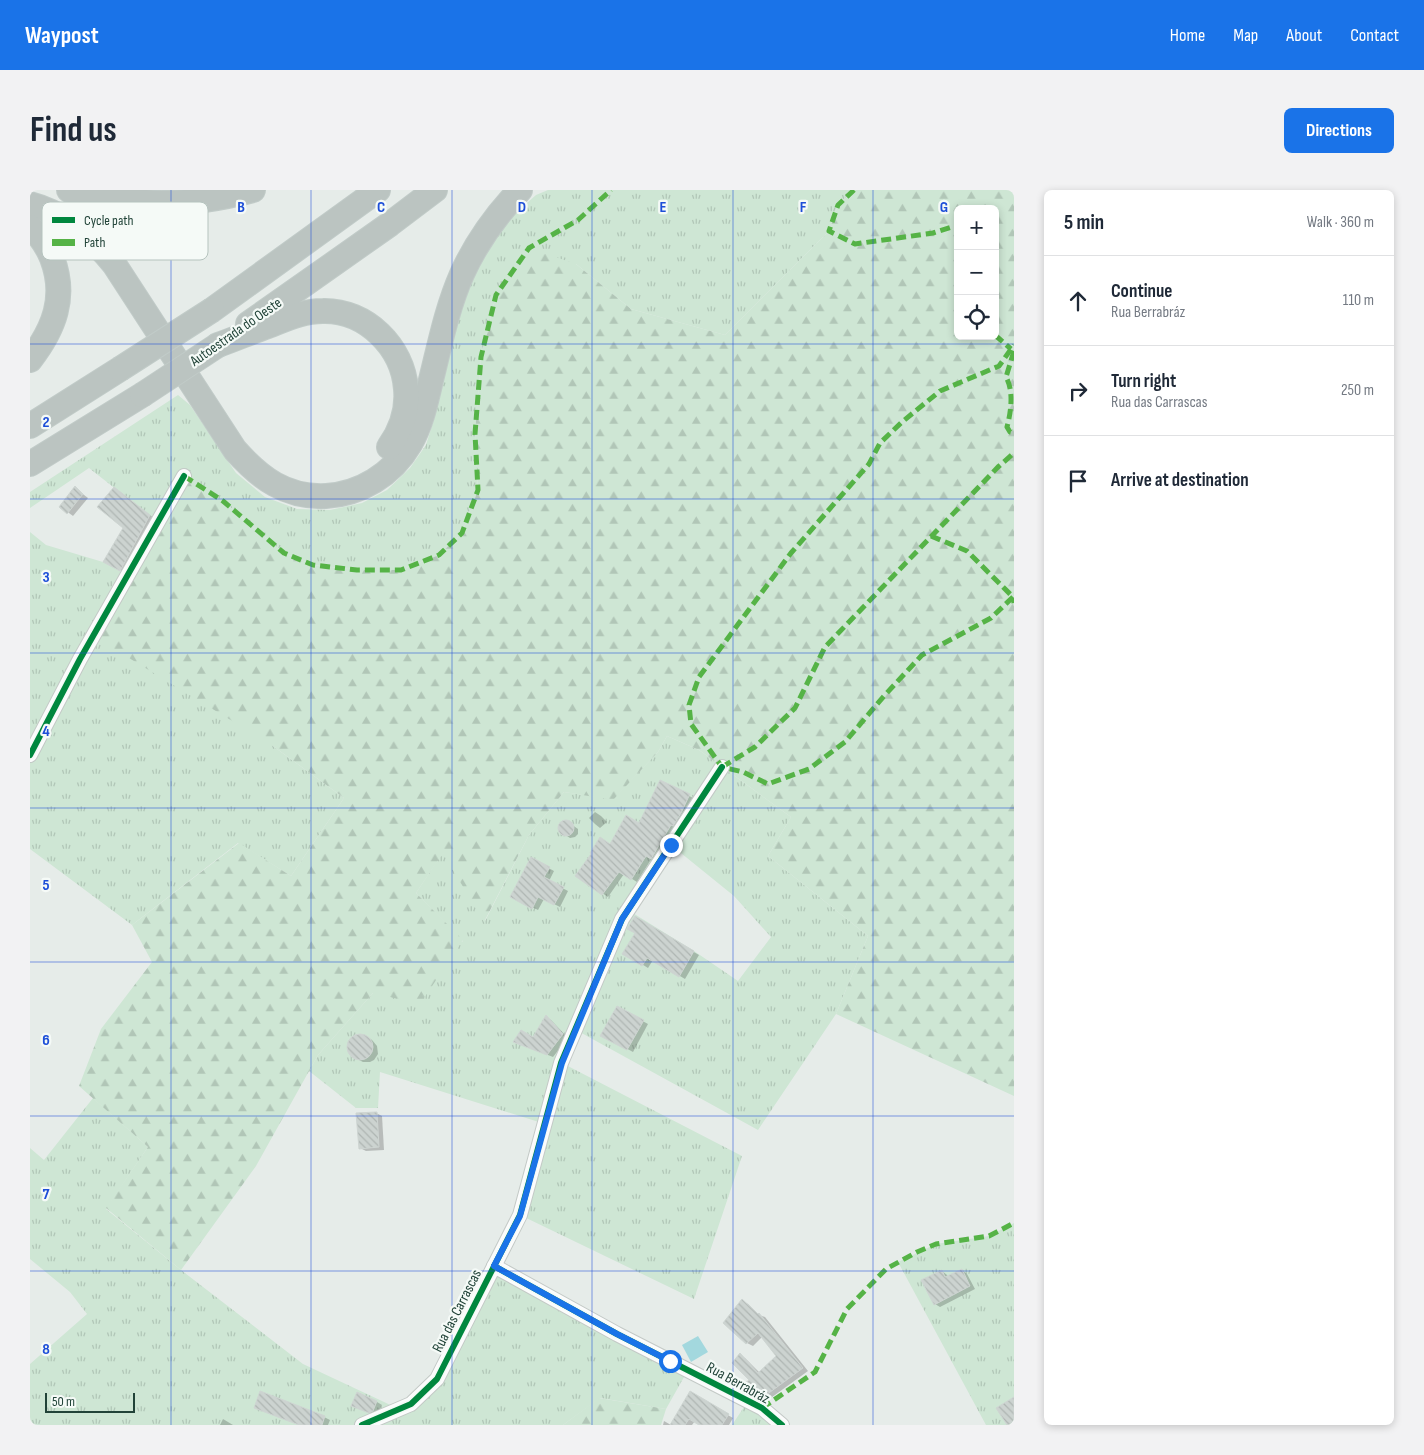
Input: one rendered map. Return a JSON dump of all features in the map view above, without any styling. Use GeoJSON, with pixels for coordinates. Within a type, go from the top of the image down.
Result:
{"type":"FeatureCollection","features":[{"type":"Feature","properties":{"kind":"highway"},"geometry":{"type":"LineString","coordinates":[[69,190],[147,202]]}},
{"type":"Feature","properties":{"kind":"highway"},"geometry":{"type":"LineString","coordinates":[[188,202],[228,197],[253,190]]}},
{"type":"Feature","properties":{"kind":"highway"},"geometry":{"type":"LineString","coordinates":[[30,426],[212,310],[378,190]]}},
{"type":"Feature","properties":{"kind":"highway","name":"Autoestrada do Oeste"},"geometry":{"type":"LineString","coordinates":[[30,464],[142,395],[218,345],[390,224],[435,190]]}},
{"type":"Feature","properties":{"kind":"highway"},"geometry":{"type":"LineString","coordinates":[[111,260],[235,450],[248,465],[265,479],[300,494],[336,495],[363,487],[388,471],[410,445],[423,411],[448,314],[462,275],[491,224],[520,190]]}},
{"type":"Feature","properties":{"kind":"highway"},"geometry":{"type":"LineString","coordinates":[[30,192],[60,202]]}},
{"type":"Feature","properties":{"kind":"highway"},"geometry":{"type":"LineString","coordinates":[[30,204],[42,208]]}},
{"type":"Feature","properties":{"kind":"highway"},"geometry":{"type":"LineString","coordinates":[[30,227],[42,239]]}},
{"type":"Feature","properties":{"kind":"highway"},"geometry":{"type":"LineString","coordinates":[[30,360],[48,333],[58,301],[58,284],[53,260]]}},
{"type":"Feature","properties":{"kind":"highway"},"geometry":{"type":"LineString","coordinates":[[125,260],[234,427],[268,464],[282,472],[312,481],[342,480],[356,475],[371,466],[384,454],[396,437],[406,406],[404,376],[391,348],[369,324],[338,312],[323,310],[304,312],[218,345]]}},
{"type":"Feature","properties":{"kind":"street"},"geometry":{"type":"LineString","coordinates":[[30,755],[80,659],[184,476]]}},
{"type":"Feature","properties":{"kind":"street","name":"Rua das Carrascas"},"geometry":{"type":"LineString","coordinates":[[362,1425],[411,1404],[437,1379],[520,1216],[562,1063],[622,919],[722,767]]}},
{"type":"Feature","properties":{"kind":"street","name":"Rua Berrabráz"},"geometry":{"type":"LineString","coordinates":[[494,1266],[617,1334],[762,1408],[782,1425]]}},
{"type":"Feature","properties":{"kind":"green space"},"geometry":{"type":"Polygon","coordinates":[[[548,190],[854,190],[838,205],[829,231],[725,335],[631,309],[576,264],[496,295],[481,357],[475,434],[478,490],[462,533],[439,555],[401,570],[357,570],[313,565],[284,553],[223,501],[154,519],[89,468],[30,508],[30,492],[178,395],[190,405],[236,473],[265,497],[297,509],[330,510],[362,503],[387,490],[410,468],[426,445],[434,419],[457,320],[468,289],[484,256],[509,219],[536,195],[548,190]]]}},
{"type":"Feature","properties":{"kind":"green space"},"geometry":{"type":"Polygon","coordinates":[[[854,190],[1014,190],[1014,1096],[836,1014],[868,936],[768,856],[791,817],[699,750],[667,736],[658,752],[613,800],[564,792],[529,835],[484,922],[443,853],[416,893],[463,940],[420,1004],[373,993],[318,1055],[256,1166],[181,1270],[106,1208],[148,1147],[79,1086],[101,1029],[152,962],[132,925],[239,843],[291,876],[344,798],[273,746],[93,636],[184,476],[223,501],[284,553],[313,565],[357,570],[401,570],[439,555],[462,533],[478,490],[475,434],[481,357],[496,295],[529,248],[576,264],[631,309],[725,335],[829,231],[838,205],[854,190]]]}},
{"type":"Feature","properties":{"kind":"green space"},"geometry":{"type":"Polygon","coordinates":[[[30,532],[46,545],[103,562],[126,576],[273,746],[344,798],[291,876],[238,843],[132,925],[30,849],[30,532]]]}},
{"type":"Feature","properties":{"kind":"green space"},"geometry":{"type":"Polygon","coordinates":[[[667,736],[699,750],[791,817],[768,856],[868,936],[836,1014],[758,1130],[576,1030],[562,1063],[742,1156],[694,1299],[520,1215],[545,1124],[380,1072],[378,1108],[356,1108],[309,1071],[318,1055],[373,993],[463,941],[416,893],[443,852],[485,921],[529,835],[564,792],[613,799],[658,752],[667,736]],[[671,845],[628,910],[738,981],[771,937],[734,896],[671,845]]]}},
{"type":"Feature","properties":{"kind":"green space"},"geometry":{"type":"Polygon","coordinates":[[[93,1098],[148,1147],[106,1209],[181,1270],[303,1364],[399,1409],[437,1379],[494,1266],[688,1370],[666,1409],[600,1398],[563,1425],[30,1425],[30,1364],[87,1314],[70,1292],[30,1259],[30,1148],[44,1160],[93,1098]]]}},
{"type":"Feature","properties":{"kind":"green space"},"geometry":{"type":"Polygon","coordinates":[[[1014,1223],[1014,1425],[986,1425],[898,1262],[936,1244],[989,1236],[1014,1223]]]}},
{"type":"Feature","properties":{"kind":"green space"},"geometry":{"type":"Polygon","coordinates":[[[599,1398],[666,1409],[661,1425],[563,1425],[599,1398]]]}},
{"type":"Feature","properties":{"kind":"green space"},"geometry":{"type":"Polygon","coordinates":[[[748,1401],[782,1425],[732,1425],[748,1401]]]}},
{"type":"Feature","properties":{"kind":"water"},"geometry":{"type":"Polygon","coordinates":[[[698,1336],[708,1352],[691,1362],[682,1345],[698,1336]]]}},
{"type":"Feature","properties":{"kind":"building"},"geometry":{"type":"Polygon","coordinates":[[[75,486],[83,494],[67,514],[59,507],[75,486]]]}},
{"type":"Feature","properties":{"kind":"building"},"geometry":{"type":"Polygon","coordinates":[[[114,487],[150,515],[120,571],[103,562],[123,528],[97,507],[114,487]]]}},
{"type":"Feature","properties":{"kind":"building"},"geometry":{"type":"Polygon","coordinates":[[[660,780],[690,794],[681,813],[673,826],[671,825],[651,859],[646,856],[631,880],[619,872],[602,895],[575,876],[591,854],[600,837],[610,844],[626,815],[639,823],[660,780]]]}},
{"type":"Feature","properties":{"kind":"building"},"geometry":{"type":"Polygon","coordinates":[[[566,820],[574,828],[566,836],[558,828],[566,820]]]}},
{"type":"Feature","properties":{"kind":"building"},"geometry":{"type":"Polygon","coordinates":[[[531,857],[550,867],[544,877],[564,887],[554,905],[538,897],[532,909],[510,897],[531,857]]]}},
{"type":"Feature","properties":{"kind":"building"},"geometry":{"type":"Polygon","coordinates":[[[635,916],[694,951],[679,977],[647,958],[642,966],[622,954],[635,933],[627,929],[635,916]]]}},
{"type":"Feature","properties":{"kind":"building"},"geometry":{"type":"Polygon","coordinates":[[[617,1006],[644,1020],[627,1050],[600,1036],[617,1006]]]}},
{"type":"Feature","properties":{"kind":"building"},"geometry":{"type":"Polygon","coordinates":[[[546,1015],[563,1034],[547,1055],[513,1042],[521,1030],[533,1037],[546,1015]]]}},
{"type":"Feature","properties":{"kind":"building"},"geometry":{"type":"Polygon","coordinates":[[[360,1034],[369,1038],[373,1047],[369,1056],[360,1060],[351,1056],[347,1047],[351,1038],[360,1034]]]}},
{"type":"Feature","properties":{"kind":"building"},"geometry":{"type":"Polygon","coordinates":[[[377,1112],[379,1147],[359,1149],[356,1113],[377,1112]]]}},
{"type":"Feature","properties":{"kind":"building"},"geometry":{"type":"Polygon","coordinates":[[[962,1269],[970,1286],[934,1305],[921,1280],[942,1270],[945,1277],[962,1269]]]}},
{"type":"Feature","properties":{"kind":"building"},"geometry":{"type":"Polygon","coordinates":[[[742,1299],[759,1313],[803,1368],[762,1398],[740,1387],[749,1380],[732,1363],[740,1353],[758,1373],[776,1356],[758,1333],[746,1344],[723,1323],[742,1299]]]}},
{"type":"Feature","properties":{"kind":"building"},"geometry":{"type":"Polygon","coordinates":[[[260,1391],[325,1416],[322,1425],[299,1425],[254,1408],[260,1391]]]}},
{"type":"Feature","properties":{"kind":"building"},"geometry":{"type":"Polygon","coordinates":[[[690,1391],[729,1414],[722,1425],[699,1425],[689,1419],[685,1425],[670,1425],[690,1391]]]}},
{"type":"Feature","properties":{"kind":"building"},"geometry":{"type":"Polygon","coordinates":[[[357,1392],[377,1401],[373,1411],[369,1413],[351,1406],[357,1392]]]}},
{"type":"Feature","properties":{"kind":"building"},"geometry":{"type":"Polygon","coordinates":[[[1014,1397],[1014,1425],[1007,1425],[996,1408],[1014,1397]]]}},
{"type":"Feature","properties":{"kind":"marked path"},"geometry":{"type":"LineString","coordinates":[[184,476],[223,501],[284,553],[313,565],[357,570],[401,570],[439,555],[462,533],[478,490],[475,434],[481,357],[496,295],[529,248],[578,220],[611,190]]}},
{"type":"Feature","properties":{"kind":"marked path"},"geometry":{"type":"LineString","coordinates":[[854,190],[838,205],[829,231],[855,244],[933,233],[954,226]]}},
{"type":"Feature","properties":{"kind":"marked path"},"geometry":{"type":"LineString","coordinates":[[999,338],[1011,349]]}},
{"type":"Feature","properties":{"kind":"marked path"},"geometry":{"type":"LineString","coordinates":[[1013,597],[991,618],[922,655],[845,742],[809,769],[768,784],[743,772],[722,767],[691,724],[689,705],[699,677],[791,553],[869,464],[880,443],[940,391],[999,366],[1014,345]]}},
{"type":"Feature","properties":{"kind":"marked path"},"geometry":{"type":"LineString","coordinates":[[1014,351],[1006,377],[1011,395],[1011,408],[1007,427],[1010,432],[1014,433]]}},
{"type":"Feature","properties":{"kind":"marked path"},"geometry":{"type":"LineString","coordinates":[[722,767],[755,747],[795,708],[825,647],[998,467],[1014,453]]}},
{"type":"Feature","properties":{"kind":"marked path"},"geometry":{"type":"LineString","coordinates":[[931,536],[967,551],[1013,597],[1014,603]]}},
{"type":"Feature","properties":{"kind":"marked path"},"geometry":{"type":"LineString","coordinates":[[762,1408],[815,1372],[847,1309],[886,1269],[936,1244],[989,1236],[1014,1223]]}},
{"type":"Feature","properties":{"kind":"cycle path"},"geometry":{"type":"LineString","coordinates":[[30,755],[80,659],[184,476]]}},
{"type":"Feature","properties":{"kind":"cycle path"},"geometry":{"type":"LineString","coordinates":[[362,1425],[411,1404],[437,1379],[520,1215],[561,1063],[622,919],[722,767]]}},
{"type":"Feature","properties":{"kind":"cycle path"},"geometry":{"type":"LineString","coordinates":[[494,1266],[617,1334],[762,1408],[782,1425]]}},
{"type":"Feature","properties":{"kind":"route"},"geometry":{"type":"LineString","coordinates":[[670,1361],[494,1266],[520,1216],[562,1063],[622,919],[671,845]]}}]}
